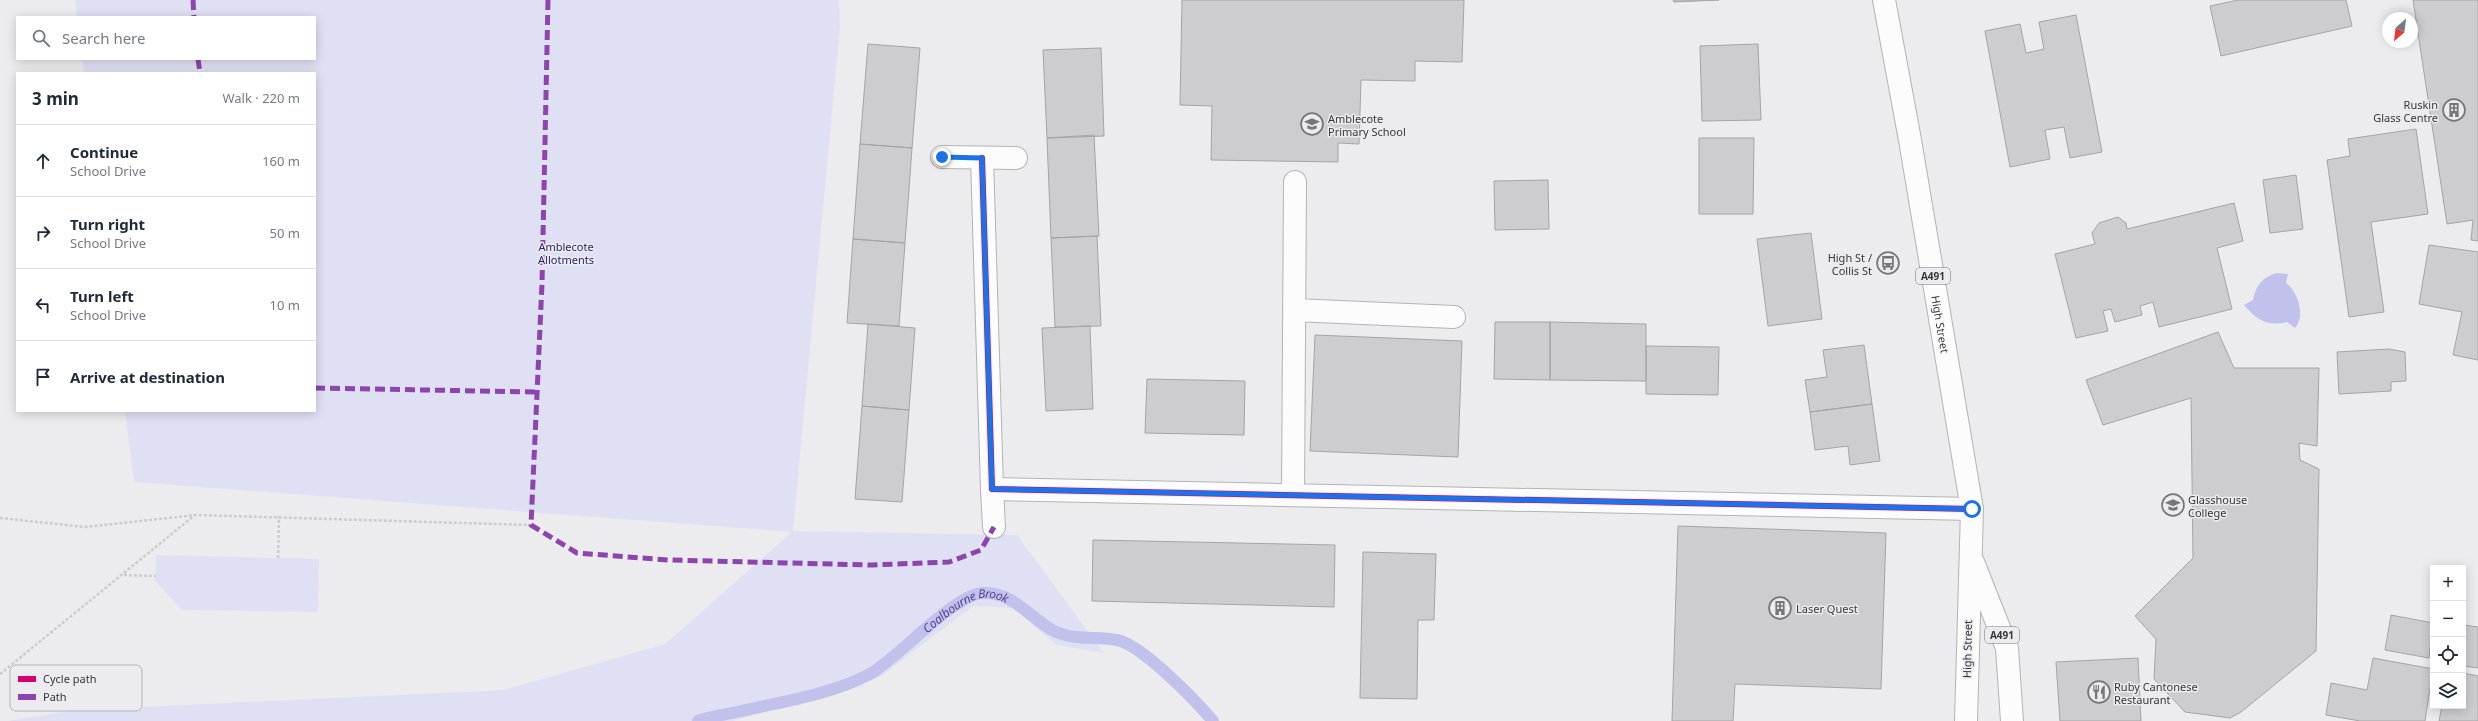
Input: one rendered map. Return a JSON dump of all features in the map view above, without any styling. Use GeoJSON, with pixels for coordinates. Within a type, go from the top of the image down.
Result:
{"type":"FeatureCollection","features":[{"type":"Feature","properties":{"kind":"main road","name":"High Street"},"geometry":{"type":"LineString","coordinates":[[1884,0],[1910,140],[1972,509],[1966,721]]}},
{"type":"Feature","properties":{"kind":"main road"},"geometry":{"type":"LineString","coordinates":[[942,157],[1016,158]]}},
{"type":"Feature","properties":{"kind":"main road"},"geometry":{"type":"LineString","coordinates":[[982,158],[994,527]]}},
{"type":"Feature","properties":{"kind":"main road"},"geometry":{"type":"LineString","coordinates":[[1293,495],[1295,182]]}},
{"type":"Feature","properties":{"kind":"main road"},"geometry":{"type":"LineString","coordinates":[[1294,310],[1454,317]]}},
{"type":"Feature","properties":{"kind":"main road"},"geometry":{"type":"LineString","coordinates":[[992,489],[1972,509]]}},
{"type":"Feature","properties":{"kind":"main road","name":"High Street"},"geometry":{"type":"LineString","coordinates":[[1970,554],[2007,648],[2012,721]]}},
{"type":"Feature","properties":{"kind":"path"},"geometry":{"type":"LineString","coordinates":[[11,665],[196,515]]}},
{"type":"Feature","properties":{"kind":"path"},"geometry":{"type":"LineString","coordinates":[[0,518],[86,527],[196,515],[279,516],[531,525]]}},
{"type":"Feature","properties":{"kind":"path"},"geometry":{"type":"LineString","coordinates":[[278,558],[279,516]]}},
{"type":"Feature","properties":{"kind":"path"},"geometry":{"type":"LineString","coordinates":[[123,575],[156,576]]}},
{"type":"Feature","properties":{"kind":"path"},"geometry":{"type":"LineString","coordinates":[[0,674],[10,666]]}},
{"type":"Feature","properties":{"kind":"green space","name":"Amblecote Allotments"},"geometry":{"type":"Polygon","coordinates":[[[75,0],[839,0],[840,26],[793,531],[1017,535],[1104,653],[1056,645],[1013,608],[973,606],[880,677],[733,721],[8,721],[70,711],[142,711],[142,707],[504,690],[665,644],[792,532],[134,482],[125,412],[316,412],[316,72],[84,72],[82,60],[316,60],[316,16],[77,16],[75,0]]]}},
{"type":"Feature","properties":{"kind":"green space"},"geometry":{"type":"Polygon","coordinates":[[[156,555],[319,559],[318,612],[182,610],[155,581],[156,555]]]}},
{"type":"Feature","properties":{"kind":"water"},"geometry":{"type":"Polygon","coordinates":[[[2276,273],[2288,274],[2286,283],[2297,298],[2300,317],[2295,328],[2287,322],[2274,324],[2263,321],[2253,315],[2244,305],[2253,300],[2258,286],[2263,280],[2276,273]]]}},
{"type":"Feature","properties":{"kind":"building"},"geometry":{"type":"Polygon","coordinates":[[[1182,0],[1464,0],[1462,62],[1415,61],[1415,81],[1361,80],[1359,144],[1338,143],[1338,162],[1211,160],[1212,106],[1180,105],[1182,0]]]}},
{"type":"Feature","properties":{"kind":"building"},"geometry":{"type":"Polygon","coordinates":[[[1673,0],[1719,0],[1674,2],[1673,0]]]}},
{"type":"Feature","properties":{"kind":"building"},"geometry":{"type":"Polygon","coordinates":[[[2238,0],[2346,0],[2352,26],[2221,56],[2210,6],[2238,0]]]}},
{"type":"Feature","properties":{"kind":"building","name":"Ruskin Glass Centre"},"geometry":{"type":"Polygon","coordinates":[[[2413,0],[2478,0],[2478,241],[2471,240],[2473,220],[2447,224],[2418,33],[2418,12],[2415,12],[2413,0]]]}},
{"type":"Feature","properties":{"kind":"building"},"geometry":{"type":"Polygon","coordinates":[[[2076,15],[2102,152],[2070,158],[2064,127],[2045,130],[2050,159],[2010,167],[1985,31],[2020,24],[2026,53],[2044,49],[2039,22],[2076,15]]]}},
{"type":"Feature","properties":{"kind":"building"},"geometry":{"type":"Polygon","coordinates":[[[868,44],[920,48],[912,148],[860,144],[868,44]]]}},
{"type":"Feature","properties":{"kind":"building"},"geometry":{"type":"Polygon","coordinates":[[[1758,44],[1761,120],[1702,121],[1700,46],[1758,44]]]}},
{"type":"Feature","properties":{"kind":"building"},"geometry":{"type":"Polygon","coordinates":[[[1101,48],[1104,136],[1047,138],[1043,50],[1101,48]]]}},
{"type":"Feature","properties":{"kind":"building"},"geometry":{"type":"Polygon","coordinates":[[[2416,129],[2428,214],[2371,222],[2384,312],[2349,317],[2327,160],[2350,156],[2348,139],[2416,129]]]}},
{"type":"Feature","properties":{"kind":"building"},"geometry":{"type":"Polygon","coordinates":[[[1094,135],[1099,236],[1051,238],[1047,138],[1094,135]]]}},
{"type":"Feature","properties":{"kind":"building"},"geometry":{"type":"Polygon","coordinates":[[[1699,138],[1754,138],[1753,214],[1699,214],[1699,138]]]}},
{"type":"Feature","properties":{"kind":"building"},"geometry":{"type":"Polygon","coordinates":[[[860,144],[912,148],[905,243],[853,239],[860,144]]]}},
{"type":"Feature","properties":{"kind":"building"},"geometry":{"type":"Polygon","coordinates":[[[2296,175],[2303,229],[2270,233],[2263,180],[2296,175]]]}},
{"type":"Feature","properties":{"kind":"building"},"geometry":{"type":"Polygon","coordinates":[[[1548,180],[1549,229],[1495,230],[1494,181],[1548,180]]]}},
{"type":"Feature","properties":{"kind":"building"},"geometry":{"type":"Polygon","coordinates":[[[2234,203],[2243,241],[2217,248],[2232,309],[2159,327],[2153,302],[2140,306],[2142,315],[2115,322],[2111,309],[2103,311],[2108,331],[2076,338],[2055,254],[2095,244],[2092,233],[2099,223],[2118,217],[2126,223],[2127,229],[2234,203]]]}},
{"type":"Feature","properties":{"kind":"building"},"geometry":{"type":"Polygon","coordinates":[[[1811,233],[1822,319],[1768,326],[1757,239],[1811,233]]]}},
{"type":"Feature","properties":{"kind":"building"},"geometry":{"type":"Polygon","coordinates":[[[1097,236],[1101,326],[1055,327],[1051,238],[1097,236]]]}},
{"type":"Feature","properties":{"kind":"building"},"geometry":{"type":"Polygon","coordinates":[[[853,239],[905,243],[899,326],[847,323],[853,239]]]}},
{"type":"Feature","properties":{"kind":"building"},"geometry":{"type":"Polygon","coordinates":[[[2429,245],[2478,252],[2478,360],[2453,355],[2462,312],[2419,304],[2429,245]]]}},
{"type":"Feature","properties":{"kind":"building"},"geometry":{"type":"Polygon","coordinates":[[[1495,322],[1550,322],[1550,380],[1494,379],[1495,322]]]}},
{"type":"Feature","properties":{"kind":"building"},"geometry":{"type":"Polygon","coordinates":[[[1550,322],[1646,324],[1646,381],[1550,380],[1550,322]]]}},
{"type":"Feature","properties":{"kind":"building"},"geometry":{"type":"Polygon","coordinates":[[[868,324],[915,328],[909,410],[862,406],[868,324]]]}},
{"type":"Feature","properties":{"kind":"building"},"geometry":{"type":"Polygon","coordinates":[[[1090,326],[1093,409],[1046,411],[1042,328],[1090,326]]]}},
{"type":"Feature","properties":{"kind":"building"},"geometry":{"type":"Polygon","coordinates":[[[2218,332],[2234,368],[2319,368],[2317,446],[2299,443],[2300,460],[2319,469],[2316,651],[2241,712],[2230,718],[2185,712],[2154,679],[2156,639],[2135,616],[2193,558],[2191,398],[2103,425],[2086,380],[2218,332]]]}},
{"type":"Feature","properties":{"kind":"building"},"geometry":{"type":"Polygon","coordinates":[[[1315,335],[1462,341],[1458,457],[1310,451],[1315,335]]]}},
{"type":"Feature","properties":{"kind":"building"},"geometry":{"type":"Polygon","coordinates":[[[1864,345],[1872,404],[1810,412],[1805,380],[1827,377],[1823,350],[1864,345]]]}},
{"type":"Feature","properties":{"kind":"building"},"geometry":{"type":"Polygon","coordinates":[[[1646,346],[1719,347],[1718,395],[1646,394],[1646,346]]]}},
{"type":"Feature","properties":{"kind":"building"},"geometry":{"type":"Polygon","coordinates":[[[2389,349],[2405,352],[2406,381],[2391,382],[2391,391],[2339,394],[2337,352],[2389,349]]]}},
{"type":"Feature","properties":{"kind":"building"},"geometry":{"type":"Polygon","coordinates":[[[1147,379],[1245,381],[1244,435],[1145,433],[1147,379]]]}},
{"type":"Feature","properties":{"kind":"building"},"geometry":{"type":"Polygon","coordinates":[[[1872,404],[1880,461],[1850,465],[1848,446],[1815,450],[1810,412],[1872,404]]]}},
{"type":"Feature","properties":{"kind":"building"},"geometry":{"type":"Polygon","coordinates":[[[862,406],[909,410],[902,502],[855,499],[862,406]]]}},
{"type":"Feature","properties":{"kind":"building","name":"Laser Quest"},"geometry":{"type":"Polygon","coordinates":[[[1678,526],[1886,533],[1881,689],[1735,684],[1733,721],[1672,721],[1678,526]]]}},
{"type":"Feature","properties":{"kind":"building"},"geometry":{"type":"Polygon","coordinates":[[[1093,540],[1335,545],[1334,607],[1092,601],[1093,540]]]}},
{"type":"Feature","properties":{"kind":"building"},"geometry":{"type":"Polygon","coordinates":[[[1363,552],[1436,554],[1434,620],[1418,620],[1417,699],[1360,698],[1363,552]]]}},
{"type":"Feature","properties":{"kind":"building"},"geometry":{"type":"Polygon","coordinates":[[[2391,615],[2430,622],[2429,658],[2385,650],[2391,615]]]}},
{"type":"Feature","properties":{"kind":"building"},"geometry":{"type":"Polygon","coordinates":[[[2466,625],[2478,627],[2478,668],[2466,666],[2466,625]]]}},
{"type":"Feature","properties":{"kind":"building","name":"Ruby Cantonese Restaurant"},"geometry":{"type":"Polygon","coordinates":[[[2138,658],[2141,721],[2060,721],[2056,662],[2138,658]]]}},
{"type":"Feature","properties":{"kind":"building"},"geometry":{"type":"Polygon","coordinates":[[[2373,658],[2430,668],[2430,688],[2425,721],[2360,721],[2326,715],[2331,683],[2367,690],[2373,658]]]}},
{"type":"Feature","properties":{"kind":"building"},"geometry":{"type":"Polygon","coordinates":[[[2466,674],[2478,676],[2478,721],[2439,721],[2441,709],[2466,709],[2466,674]]]}},
{"type":"Feature","properties":{"kind":"waterway","name":"Coalbourne Brook"},"geometry":{"type":"LineString","coordinates":[[698,721],[822,693],[855,681],[882,666],[926,628],[957,604],[970,596],[982,593],[993,593],[1011,600],[1052,630],[1068,636],[1117,640],[1127,644],[1140,652],[1168,674],[1213,721]]}},
{"type":"Feature","properties":{"kind":"marked path"},"geometry":{"type":"LineString","coordinates":[[193,0],[194,16]]}},
{"type":"Feature","properties":{"kind":"marked path"},"geometry":{"type":"LineString","coordinates":[[548,0],[542,284],[531,525],[577,553],[668,560],[872,565],[949,562],[981,550],[994,527]]}},
{"type":"Feature","properties":{"kind":"marked path"},"geometry":{"type":"LineString","coordinates":[[198,60],[200,72]]}},
{"type":"Feature","properties":{"kind":"marked path"},"geometry":{"type":"LineString","coordinates":[[316,388],[537,392]]}},
{"type":"Feature","properties":{"kind":"cycle path"},"geometry":{"type":"LineString","coordinates":[[982,158],[992,489],[1972,509]]}},
{"type":"Feature","properties":{"kind":"place","name":"Ruskin Glass Centre"},"geometry":{"type":"Point","coordinates":[2454,110]}},
{"type":"Feature","properties":{"kind":"place","name":"Amblecote Primary School"},"geometry":{"type":"Point","coordinates":[1312,124]}},
{"type":"Feature","properties":{"kind":"place","name":"High St / Collis St"},"geometry":{"type":"Point","coordinates":[1888,263]}},
{"type":"Feature","properties":{"kind":"place","name":"Glasshouse College"},"geometry":{"type":"Point","coordinates":[2173,505]}},
{"type":"Feature","properties":{"kind":"place","name":"Laser Quest"},"geometry":{"type":"Point","coordinates":[1780,608]}},
{"type":"Feature","properties":{"kind":"place","name":"Ruby Cantonese Restaurant"},"geometry":{"type":"Point","coordinates":[2099,692]}},
{"type":"Feature","properties":{"kind":"route"},"geometry":{"type":"LineString","coordinates":[[942,157],[982,158],[990,468],[992,489],[1972,509]]}}]}
